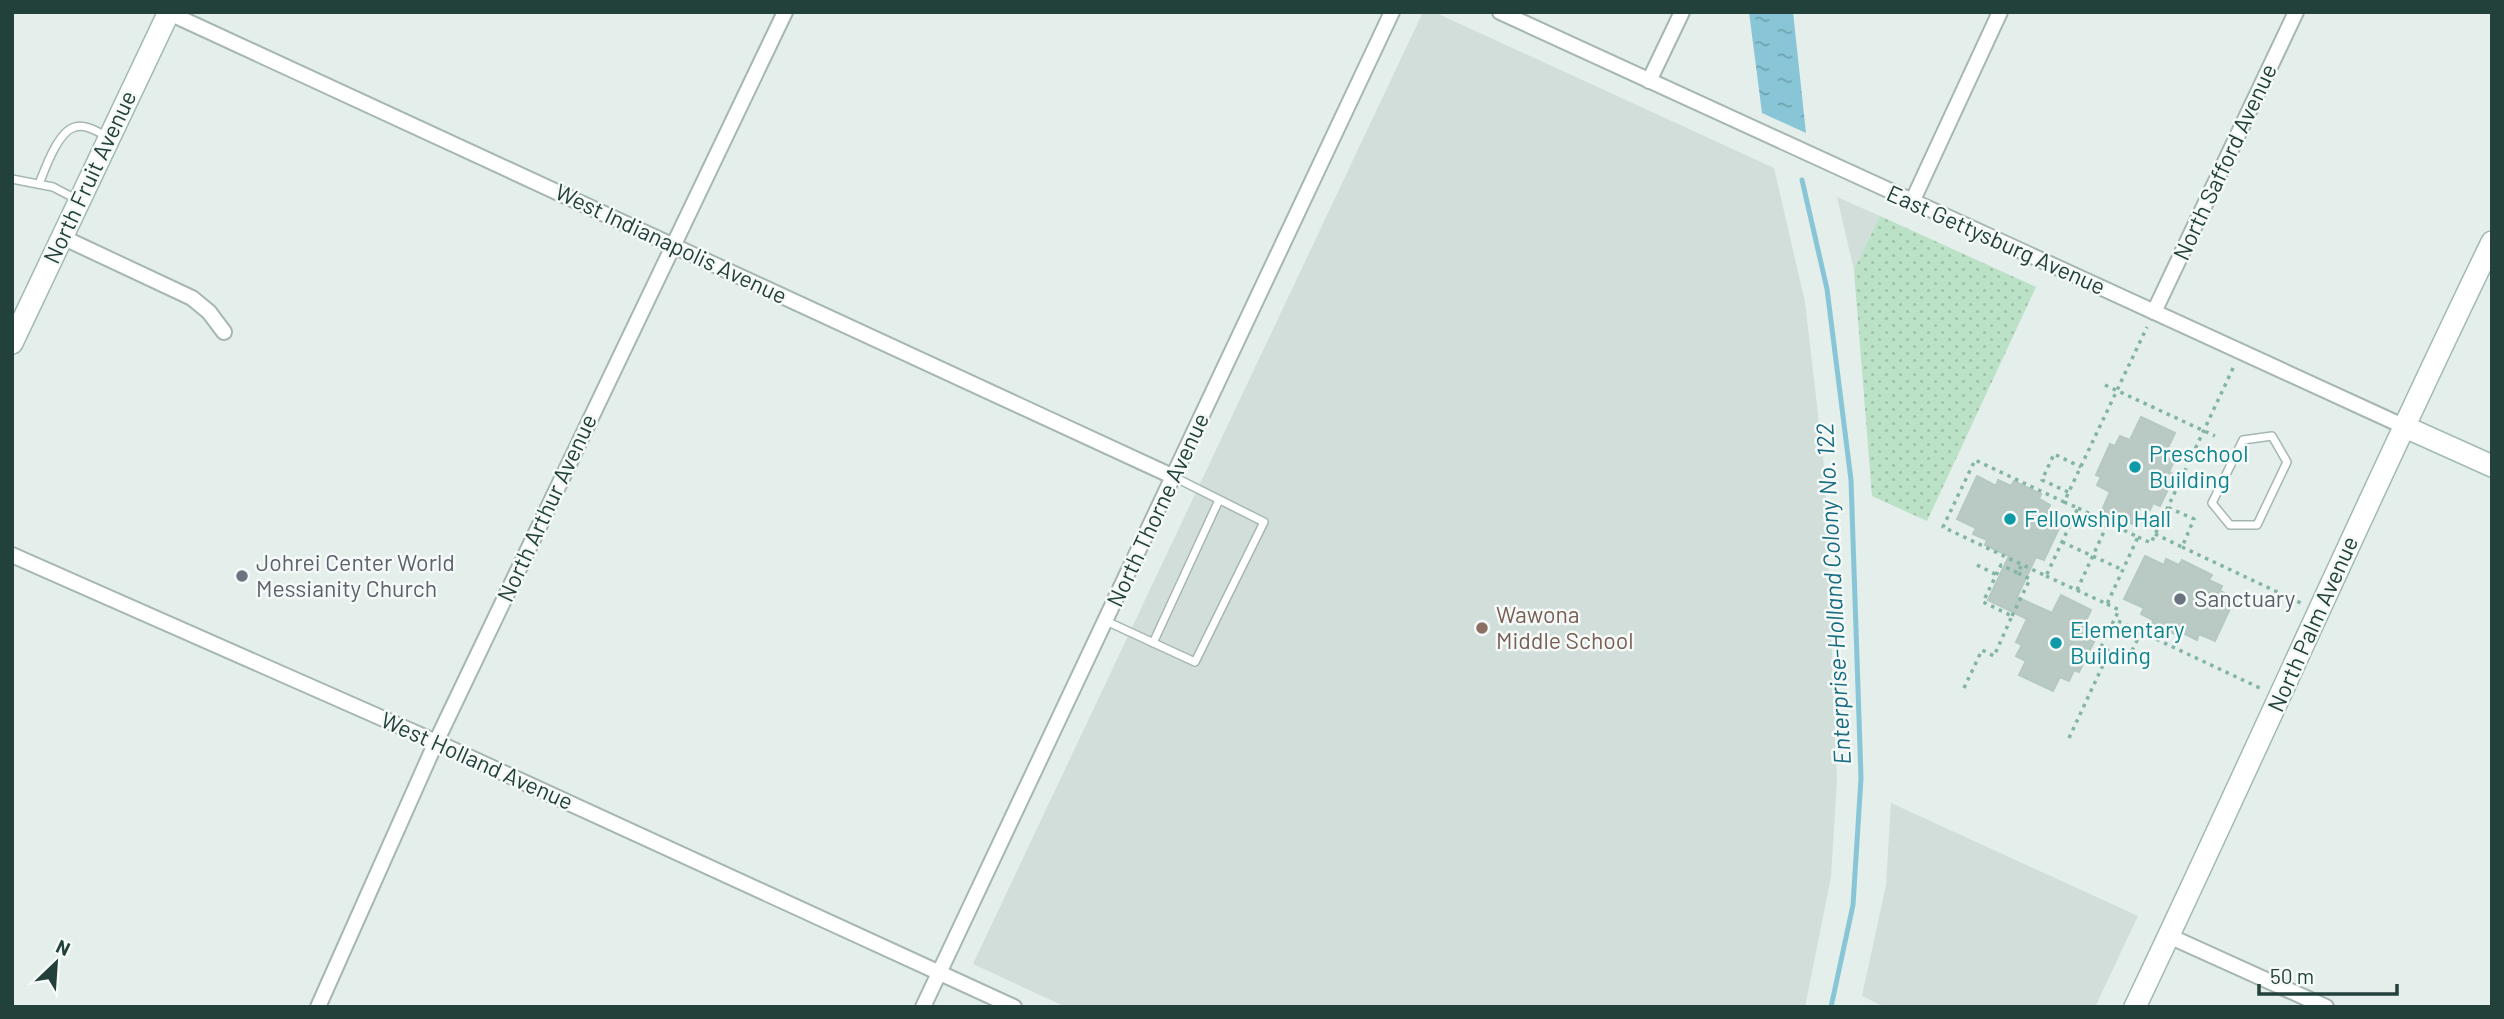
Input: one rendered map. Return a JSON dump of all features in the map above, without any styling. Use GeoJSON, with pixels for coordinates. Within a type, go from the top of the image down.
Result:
{"type":"FeatureCollection","features":[{"type":"Feature","properties":{"kind":"main road","name":"North Fruit Avenue"},"geometry":{"type":"LineString","coordinates":[[12,343],[168,12]]}},
{"type":"Feature","properties":{"kind":"main road","name":"North Palm Avenue"},"geometry":{"type":"LineString","coordinates":[[2135,1007],[2403,426],[2492,242]]}},
{"type":"Feature","properties":{"kind":"main road","name":"East Gettysburg Avenue"},"geometry":{"type":"LineString","coordinates":[[2403,426],[2492,466]]}},
{"type":"Feature","properties":{"kind":"street","name":"West Indianapolis Avenue"},"geometry":{"type":"LineString","coordinates":[[168,12],[1174,477]]}},
{"type":"Feature","properties":{"kind":"street","name":"North Arthur Avenue"},"geometry":{"type":"LineString","coordinates":[[318,1007],[436,742],[785,12]]}},
{"type":"Feature","properties":{"kind":"street","name":"North Thorne Avenue"},"geometry":{"type":"LineString","coordinates":[[923,1007],[1392,12]]}},
{"type":"Feature","properties":{"kind":"street","name":"East Gettysburg Avenue"},"geometry":{"type":"LineString","coordinates":[[1500,12],[2403,426]]}},
{"type":"Feature","properties":{"kind":"street"},"geometry":{"type":"LineString","coordinates":[[1649,81],[1682,12]]}},
{"type":"Feature","properties":{"kind":"street"},"geometry":{"type":"LineString","coordinates":[[1912,202],[2000,12]]}},
{"type":"Feature","properties":{"kind":"street","name":"North Safford Avenue"},"geometry":{"type":"LineString","coordinates":[[2154,312],[2296,12]]}},
{"type":"Feature","properties":{"kind":"street"},"geometry":{"type":"LineString","coordinates":[[62,237],[192,298],[209,312],[224,332]]}},
{"type":"Feature","properties":{"kind":"street","name":"West Holland Avenue"},"geometry":{"type":"LineString","coordinates":[[12,555],[436,742],[1014,1007]]}},
{"type":"Feature","properties":{"kind":"street"},"geometry":{"type":"LineString","coordinates":[[2169,936],[2326,1007]]}},
{"type":"Feature","properties":{"kind":"lane"},"geometry":{"type":"LineString","coordinates":[[39,184],[58,143],[70,129],[89,128],[109,137]]}},
{"type":"Feature","properties":{"kind":"lane"},"geometry":{"type":"LineString","coordinates":[[12,179],[53,187],[80,201]]}},
{"type":"Feature","properties":{"kind":"lane"},"geometry":{"type":"LineString","coordinates":[[2272,436],[2287,462],[2257,525],[2230,525],[2212,503],[2243,440],[2272,436]]}},
{"type":"Feature","properties":{"kind":"lane"},"geometry":{"type":"LineString","coordinates":[[1106,621],[1195,663],[1264,522],[1174,477]]}},
{"type":"Feature","properties":{"kind":"lane"},"geometry":{"type":"LineString","coordinates":[[1153,643],[1219,500]]}},
{"type":"Feature","properties":{"kind":"path"},"geometry":{"type":"LineString","coordinates":[[2064,502],[2154,312]]}},
{"type":"Feature","properties":{"kind":"path"},"geometry":{"type":"LineString","coordinates":[[2141,632],[2128,659],[2101,647],[2119,610],[1943,527],[1975,460],[2151,542],[2241,352]]}},
{"type":"Feature","properties":{"kind":"path"},"geometry":{"type":"LineString","coordinates":[[2105,385],[2215,436]]}},
{"type":"Feature","properties":{"kind":"path"},"geometry":{"type":"LineString","coordinates":[[2068,492],[2042,480],[2054,454],[2081,467]]}},
{"type":"Feature","properties":{"kind":"path"},"geometry":{"type":"LineString","coordinates":[[2168,507],[2194,519],[2182,547]]}},
{"type":"Feature","properties":{"kind":"path"},"geometry":{"type":"LineString","coordinates":[[2046,576],[2078,508]]}},
{"type":"Feature","properties":{"kind":"path"},"geometry":{"type":"LineString","coordinates":[[2077,590],[2108,523]]}},
{"type":"Feature","properties":{"kind":"path"},"geometry":{"type":"LineString","coordinates":[[2155,534],[2318,612]]}},
{"type":"Feature","properties":{"kind":"path"},"geometry":{"type":"LineString","coordinates":[[2107,604],[2138,537]]}},
{"type":"Feature","properties":{"kind":"path"},"geometry":{"type":"LineString","coordinates":[[2062,542],[2123,570]]}},
{"type":"Feature","properties":{"kind":"path"},"geometry":{"type":"LineString","coordinates":[[2018,573],[2022,564]]}},
{"type":"Feature","properties":{"kind":"path"},"geometry":{"type":"LineString","coordinates":[[1977,565],[1997,575]]}},
{"type":"Feature","properties":{"kind":"path"},"geometry":{"type":"LineString","coordinates":[[1964,688],[1982,650],[1994,656],[2030,579],[2001,565],[1983,602],[2012,616]]}},
{"type":"Feature","properties":{"kind":"path"},"geometry":{"type":"LineString","coordinates":[[2114,619],[2279,697]]}},
{"type":"Feature","properties":{"kind":"path"},"geometry":{"type":"LineString","coordinates":[[2069,738],[2109,650]]}},
{"type":"Feature","properties":{"kind":"shaded area","name":"Wawona Middle School"},"geometry":{"type":"Polygon","coordinates":[[[1423,12],[1434,12],[1774,168],[1805,302],[1825,475],[1837,780],[1831,877],[1805,1007],[1066,1007],[973,964],[1423,12]]]}},
{"type":"Feature","properties":{"kind":"shaded area"},"geometry":{"type":"Polygon","coordinates":[[[1837,197],[1880,216],[1854,270],[1837,197]]]}},
{"type":"Feature","properties":{"kind":"shaded area"},"geometry":{"type":"Polygon","coordinates":[[[1891,803],[2138,916],[2095,1007],[1885,1007],[1862,996],[1886,885],[1891,803]]]}},
{"type":"Feature","properties":{"kind":"green space"},"geometry":{"type":"Polygon","coordinates":[[[1880,216],[2036,287],[1927,521],[1872,496],[1854,270],[1880,216]]]}},
{"type":"Feature","properties":{"kind":"water"},"geometry":{"type":"Polygon","coordinates":[[[1749,12],[1793,12],[1806,133],[1762,113],[1749,12]]]}},
{"type":"Feature","properties":{"kind":"building","name":"Preschool Building"},"geometry":{"type":"Polygon","coordinates":[[[2141,417],[2175,433],[2164,456],[2174,461],[2169,472],[2175,475],[2160,506],[2153,503],[2150,510],[2141,506],[2132,524],[2102,510],[2110,492],[2097,485],[2101,477],[2096,475],[2110,444],[2115,446],[2120,436],[2130,440],[2141,417]]]}},
{"type":"Feature","properties":{"kind":"building"},"geometry":{"type":"Polygon","coordinates":[[[1977,476],[1996,486],[1998,480],[2011,486],[2014,481],[2041,494],[2039,499],[2050,505],[2048,510],[2064,518],[2044,560],[2036,557],[2017,597],[2052,613],[2061,595],[2091,610],[2083,627],[2093,632],[2089,640],[2094,642],[2079,672],[2074,670],[2069,681],[2060,677],[2053,691],[2019,675],[2026,661],[2016,656],[2022,645],[2016,642],[2027,619],[1988,600],[2009,556],[1985,545],[1987,540],[1973,534],[1976,528],[1957,519],[1977,476]]]}},
{"type":"Feature","properties":{"kind":"building","name":"Sanctuary"},"geometry":{"type":"Polygon","coordinates":[[[2145,556],[2164,565],[2166,559],[2179,565],[2182,560],[2212,575],[2209,580],[2222,586],[2220,591],[2235,598],[2215,641],[2199,634],[2197,640],[2183,633],[2181,637],[2152,623],[2153,620],[2141,614],[2144,608],[2124,599],[2145,556]]]}},
{"type":"Feature","properties":{"kind":"waterway","name":"Enterprise-Holland Colony No. 122"},"geometry":{"type":"LineString","coordinates":[[1802,180],[1827,289],[1851,480],[1861,778],[1853,905],[1831,1007]]}},
{"type":"Feature","properties":{"kind":"place","name":"Preschool Building"},"geometry":{"type":"Point","coordinates":[2135,467]}},
{"type":"Feature","properties":{"kind":"place","name":"Fellowship Hall"},"geometry":{"type":"Point","coordinates":[2010,519]}},
{"type":"Feature","properties":{"kind":"place","name":"Johrei Center World Messianity Church"},"geometry":{"type":"Point","coordinates":[242,576]}},
{"type":"Feature","properties":{"kind":"place","name":"Sanctuary"},"geometry":{"type":"Point","coordinates":[2180,599]}},
{"type":"Feature","properties":{"kind":"place","name":"Wawona Middle School"},"geometry":{"type":"Point","coordinates":[1482,628]}},
{"type":"Feature","properties":{"kind":"place","name":"Elementary Building"},"geometry":{"type":"Point","coordinates":[2056,643]}}]}
